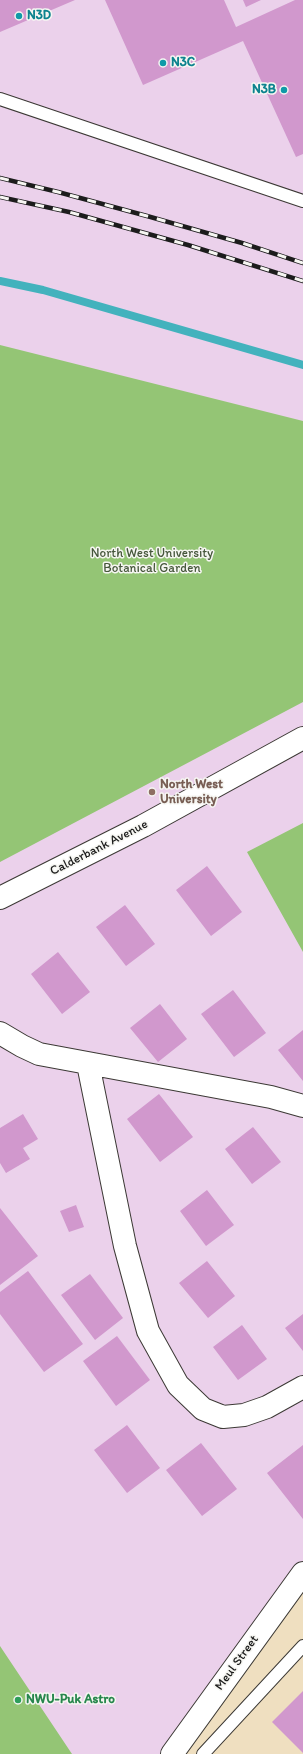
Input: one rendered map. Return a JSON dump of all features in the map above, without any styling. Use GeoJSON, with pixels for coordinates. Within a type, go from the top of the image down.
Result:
{"type":"FeatureCollection","features":[{"type":"Feature","properties":{"kind":"street","name":"Calderbank Avenue"},"geometry":{"type":"LineString","coordinates":[[0,898],[143,826],[303,738]]}},
{"type":"Feature","properties":{"kind":"street"},"geometry":{"type":"LineString","coordinates":[[0,1033],[22,1046],[40,1054],[271,1097],[303,1106]]}},
{"type":"Feature","properties":{"kind":"street"},"geometry":{"type":"LineString","coordinates":[[88,1064],[125,1246],[148,1331],[178,1385],[203,1409],[223,1417],[244,1415],[267,1407],[303,1387]]}},
{"type":"Feature","properties":{"kind":"street","name":"Meul Street"},"geometry":{"type":"LineString","coordinates":[[172,1754],[303,1573]]}},
{"type":"Feature","properties":{"kind":"lane"},"geometry":{"type":"LineString","coordinates":[[0,99],[303,201]]}},
{"type":"Feature","properties":{"kind":"lane"},"geometry":{"type":"LineString","coordinates":[[203,1754],[303,1646]]}},
{"type":"Feature","properties":{"kind":"shaded area","name":"North West University"},"geometry":{"type":"Polygon","coordinates":[[[0,0],[303,0],[303,1584],[164,1754],[0,1754],[0,0]]]}},
{"type":"Feature","properties":{"kind":"green space","name":"North West University Botanical Garden"},"geometry":{"type":"Polygon","coordinates":[[[0,345],[303,421],[303,702],[0,862],[0,345]]]}},
{"type":"Feature","properties":{"kind":"green space"},"geometry":{"type":"Polygon","coordinates":[[[303,823],[303,952],[247,852],[303,823]]]}},
{"type":"Feature","properties":{"kind":"green space","name":"NWU-Puk Astro"},"geometry":{"type":"Polygon","coordinates":[[[0,1646],[72,1754],[0,1754],[0,1646]]]}},
{"type":"Feature","properties":{"kind":"building","name":"N3D"},"geometry":{"type":"Polygon","coordinates":[[[0,0],[75,0],[0,32],[0,0]]]}},
{"type":"Feature","properties":{"kind":"building"},"geometry":{"type":"Polygon","coordinates":[[[105,0],[224,0],[236,27],[295,0],[303,0],[303,154],[296,157],[243,41],[143,85],[105,0]]]}},
{"type":"Feature","properties":{"kind":"building"},"geometry":{"type":"Polygon","coordinates":[[[243,0],[261,0],[246,7],[243,0]]]}},
{"type":"Feature","properties":{"kind":"building"},"geometry":{"type":"Polygon","coordinates":[[[207,866],[242,912],[211,936],[176,890],[207,866]]]}},
{"type":"Feature","properties":{"kind":"building"},"geometry":{"type":"Polygon","coordinates":[[[125,905],[155,944],[126,966],[96,927],[125,905]]]}},
{"type":"Feature","properties":{"kind":"building"},"geometry":{"type":"Polygon","coordinates":[[[58,952],[90,992],[62,1014],[31,974],[58,952]]]}},
{"type":"Feature","properties":{"kind":"building"},"geometry":{"type":"Polygon","coordinates":[[[233,990],[266,1033],[234,1057],[201,1014],[233,990]]]}},
{"type":"Feature","properties":{"kind":"building"},"geometry":{"type":"Polygon","coordinates":[[[160,1004],[187,1039],[158,1062],[130,1028],[160,1004]]]}},
{"type":"Feature","properties":{"kind":"building"},"geometry":{"type":"Polygon","coordinates":[[[303,1030],[303,1081],[278,1050],[303,1030]]]}},
{"type":"Feature","properties":{"kind":"building"},"geometry":{"type":"Polygon","coordinates":[[[159,1094],[193,1137],[160,1162],[127,1119],[159,1094]]]}},
{"type":"Feature","properties":{"kind":"building"},"geometry":{"type":"Polygon","coordinates":[[[23,1114],[38,1139],[23,1148],[30,1159],[6,1173],[0,1163],[0,1128],[23,1114]]]}},
{"type":"Feature","properties":{"kind":"building"},"geometry":{"type":"Polygon","coordinates":[[[253,1127],[281,1162],[252,1184],[225,1149],[253,1127]]]}},
{"type":"Feature","properties":{"kind":"building"},"geometry":{"type":"Polygon","coordinates":[[[207,1190],[234,1225],[206,1246],[180,1211],[207,1190]]]}},
{"type":"Feature","properties":{"kind":"building"},"geometry":{"type":"Polygon","coordinates":[[[76,1205],[84,1227],[69,1232],[60,1211],[76,1205]]]}},
{"type":"Feature","properties":{"kind":"building"},"geometry":{"type":"Polygon","coordinates":[[[0,1208],[38,1256],[0,1285],[0,1208]]]}},
{"type":"Feature","properties":{"kind":"building"},"geometry":{"type":"Polygon","coordinates":[[[207,1261],[235,1296],[208,1318],[179,1283],[207,1261]]]}},
{"type":"Feature","properties":{"kind":"building"},"geometry":{"type":"Polygon","coordinates":[[[28,1271],[83,1344],[44,1372],[0,1314],[0,1292],[28,1271]]]}},
{"type":"Feature","properties":{"kind":"building"},"geometry":{"type":"Polygon","coordinates":[[[90,1274],[123,1318],[95,1340],[61,1295],[90,1274]]]}},
{"type":"Feature","properties":{"kind":"building"},"geometry":{"type":"Polygon","coordinates":[[[303,1314],[303,1351],[285,1328],[303,1314]]]}},
{"type":"Feature","properties":{"kind":"building"},"geometry":{"type":"Polygon","coordinates":[[[242,1325],[267,1359],[238,1380],[213,1347],[242,1325]]]}},
{"type":"Feature","properties":{"kind":"building"},"geometry":{"type":"Polygon","coordinates":[[[117,1336],[150,1380],[116,1406],[83,1361],[117,1336]]]}},
{"type":"Feature","properties":{"kind":"building"},"geometry":{"type":"Polygon","coordinates":[[[127,1425],[160,1468],[127,1493],[94,1450],[127,1425]]]}},
{"type":"Feature","properties":{"kind":"building"},"geometry":{"type":"Polygon","coordinates":[[[201,1443],[237,1489],[202,1516],[166,1470],[201,1443]]]}},
{"type":"Feature","properties":{"kind":"building"},"geometry":{"type":"Polygon","coordinates":[[[303,1445],[303,1519],[267,1473],[303,1445]]]}},
{"type":"Feature","properties":{"kind":"building"},"geometry":{"type":"Polygon","coordinates":[[[303,1691],[303,1753],[272,1722],[303,1691]]]}},
{"type":"Feature","properties":{"kind":"waterway"},"geometry":{"type":"LineString","coordinates":[[0,281],[43,290],[303,365]]}},
{"type":"Feature","properties":{"kind":"railway"},"geometry":{"type":"LineString","coordinates":[[0,178],[147,216],[242,243],[303,263]]}},
{"type":"Feature","properties":{"kind":"railway"},"geometry":{"type":"LineString","coordinates":[[0,197],[69,212],[188,245],[303,281]]}},
{"type":"Feature","properties":{"kind":"place","name":"N3D"},"geometry":{"type":"Point","coordinates":[19,16]}},
{"type":"Feature","properties":{"kind":"place","name":"N3C"},"geometry":{"type":"Point","coordinates":[163,63]}},
{"type":"Feature","properties":{"kind":"place","name":"N3B"},"geometry":{"type":"Point","coordinates":[284,90]}},
{"type":"Feature","properties":{"kind":"place","name":"North West University"},"geometry":{"type":"Point","coordinates":[152,792]}},
{"type":"Feature","properties":{"kind":"place","name":"NWU-Puk Astro"},"geometry":{"type":"Point","coordinates":[18,1700]}}]}
